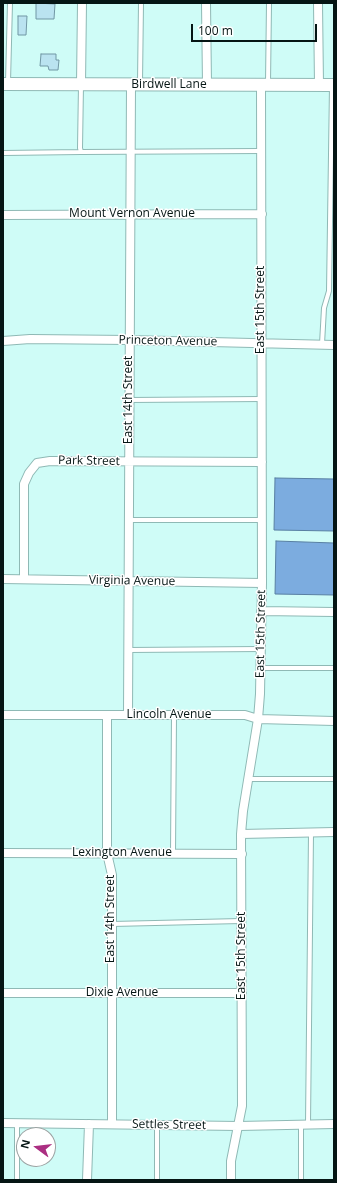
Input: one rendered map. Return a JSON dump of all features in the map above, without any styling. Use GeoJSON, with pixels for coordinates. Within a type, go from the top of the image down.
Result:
{"type":"FeatureCollection","features":[{"type":"Feature","properties":{"kind":"main road","name":"Birdwell Lane"},"geometry":{"type":"LineString","coordinates":[[6,84],[333,86]]}},
{"type":"Feature","properties":{"kind":"street"},"geometry":{"type":"LineString","coordinates":[[81,84],[82,3]]}},
{"type":"Feature","properties":{"kind":"street"},"geometry":{"type":"LineString","coordinates":[[206,3],[207,85]]}},
{"type":"Feature","properties":{"kind":"street"},"geometry":{"type":"LineString","coordinates":[[318,3],[319,85]]}},
{"type":"Feature","properties":{"kind":"street","name":"East 14th Street"},"geometry":{"type":"LineString","coordinates":[[128,715],[130,153],[135,85]]}},
{"type":"Feature","properties":{"kind":"street","name":"East 15th Street"},"geometry":{"type":"LineString","coordinates":[[231,1180],[231,1161],[242,1106],[241,834],[243,811],[258,719],[261,649],[262,151],[265,85]]}},
{"type":"Feature","properties":{"kind":"street","name":"Mount Vernon Avenue"},"geometry":{"type":"LineString","coordinates":[[3,215],[262,214]]}},
{"type":"Feature","properties":{"kind":"street","name":"Princeton Avenue"},"geometry":{"type":"LineString","coordinates":[[3,341],[30,339],[129,340],[261,342],[334,345]]}},
{"type":"Feature","properties":{"kind":"street","name":"Park Street"},"geometry":{"type":"LineString","coordinates":[[24,579],[24,484],[26,478],[37,463],[42,461],[262,462]]}},
{"type":"Feature","properties":{"kind":"street","name":"Virginia Avenue"},"geometry":{"type":"LineString","coordinates":[[3,579],[262,583]]}},
{"type":"Feature","properties":{"kind":"street"},"geometry":{"type":"LineString","coordinates":[[261,611],[334,612]]}},
{"type":"Feature","properties":{"kind":"street","name":"Lincoln Avenue"},"geometry":{"type":"LineString","coordinates":[[3,715],[245,716],[258,719],[334,721]]}},
{"type":"Feature","properties":{"kind":"street","name":"East 14th Street"},"geometry":{"type":"LineString","coordinates":[[107,715],[107,853],[112,875],[112,1124]]}},
{"type":"Feature","properties":{"kind":"street"},"geometry":{"type":"LineString","coordinates":[[241,834],[334,832]]}},
{"type":"Feature","properties":{"kind":"street","name":"Lexington Avenue"},"geometry":{"type":"LineString","coordinates":[[3,853],[242,854]]}},
{"type":"Feature","properties":{"kind":"street","name":"Dixie Avenue"},"geometry":{"type":"LineString","coordinates":[[3,993],[242,993]]}},
{"type":"Feature","properties":{"kind":"street","name":"Settles Street"},"geometry":{"type":"LineString","coordinates":[[3,1123],[239,1126],[334,1124]]}},
{"type":"Feature","properties":{"kind":"street"},"geometry":{"type":"LineString","coordinates":[[87,1180],[89,1124]]}},
{"type":"Feature","properties":{"kind":"lane"},"geometry":{"type":"LineString","coordinates":[[6,84],[10,3]]}},
{"type":"Feature","properties":{"kind":"lane"},"geometry":{"type":"LineString","coordinates":[[135,85],[141,3]]}},
{"type":"Feature","properties":{"kind":"lane"},"geometry":{"type":"LineString","coordinates":[[265,85],[269,3]]}},
{"type":"Feature","properties":{"kind":"lane"},"geometry":{"type":"LineString","coordinates":[[81,84],[81,152]]}},
{"type":"Feature","properties":{"kind":"lane"},"geometry":{"type":"LineString","coordinates":[[322,345],[324,308],[329,291],[333,86]]}},
{"type":"Feature","properties":{"kind":"lane"},"geometry":{"type":"LineString","coordinates":[[3,153],[262,151]]}},
{"type":"Feature","properties":{"kind":"lane"},"geometry":{"type":"LineString","coordinates":[[129,400],[262,399]]}},
{"type":"Feature","properties":{"kind":"lane"},"geometry":{"type":"LineString","coordinates":[[129,520],[262,520]]}},
{"type":"Feature","properties":{"kind":"lane"},"geometry":{"type":"LineString","coordinates":[[128,650],[261,649]]}},
{"type":"Feature","properties":{"kind":"lane"},"geometry":{"type":"LineString","coordinates":[[260,668],[334,668]]}},
{"type":"Feature","properties":{"kind":"lane"},"geometry":{"type":"LineString","coordinates":[[173,854],[174,715]]}},
{"type":"Feature","properties":{"kind":"lane"},"geometry":{"type":"LineString","coordinates":[[248,779],[334,779]]}},
{"type":"Feature","properties":{"kind":"lane"},"geometry":{"type":"LineString","coordinates":[[301,1180],[304,1125],[311,833]]}},
{"type":"Feature","properties":{"kind":"lane"},"geometry":{"type":"LineString","coordinates":[[112,924],[242,921]]}},
{"type":"Feature","properties":{"kind":"lane"},"geometry":{"type":"LineString","coordinates":[[17,1123],[17,1180]]}},
{"type":"Feature","properties":{"kind":"lane"},"geometry":{"type":"LineString","coordinates":[[157,1124],[157,1180]]}},
{"type":"Feature","properties":{"kind":"water"},"geometry":{"type":"Polygon","coordinates":[[[275,478],[334,479],[334,531],[274,530],[275,478]]]}},
{"type":"Feature","properties":{"kind":"water"},"geometry":{"type":"Polygon","coordinates":[[[276,541],[334,543],[334,595],[275,594],[276,541]]]}},
{"type":"Feature","properties":{"kind":"building"},"geometry":{"type":"Polygon","coordinates":[[[36,3],[55,4],[54,19],[36,19],[36,3]]]}},
{"type":"Feature","properties":{"kind":"building"},"geometry":{"type":"Polygon","coordinates":[[[18,16],[27,16],[26,35],[18,35],[18,16]]]}},
{"type":"Feature","properties":{"kind":"building"},"geometry":{"type":"Polygon","coordinates":[[[41,54],[56,54],[56,60],[59,60],[58,70],[49,70],[48,66],[40,66],[41,54]]]}}]}
